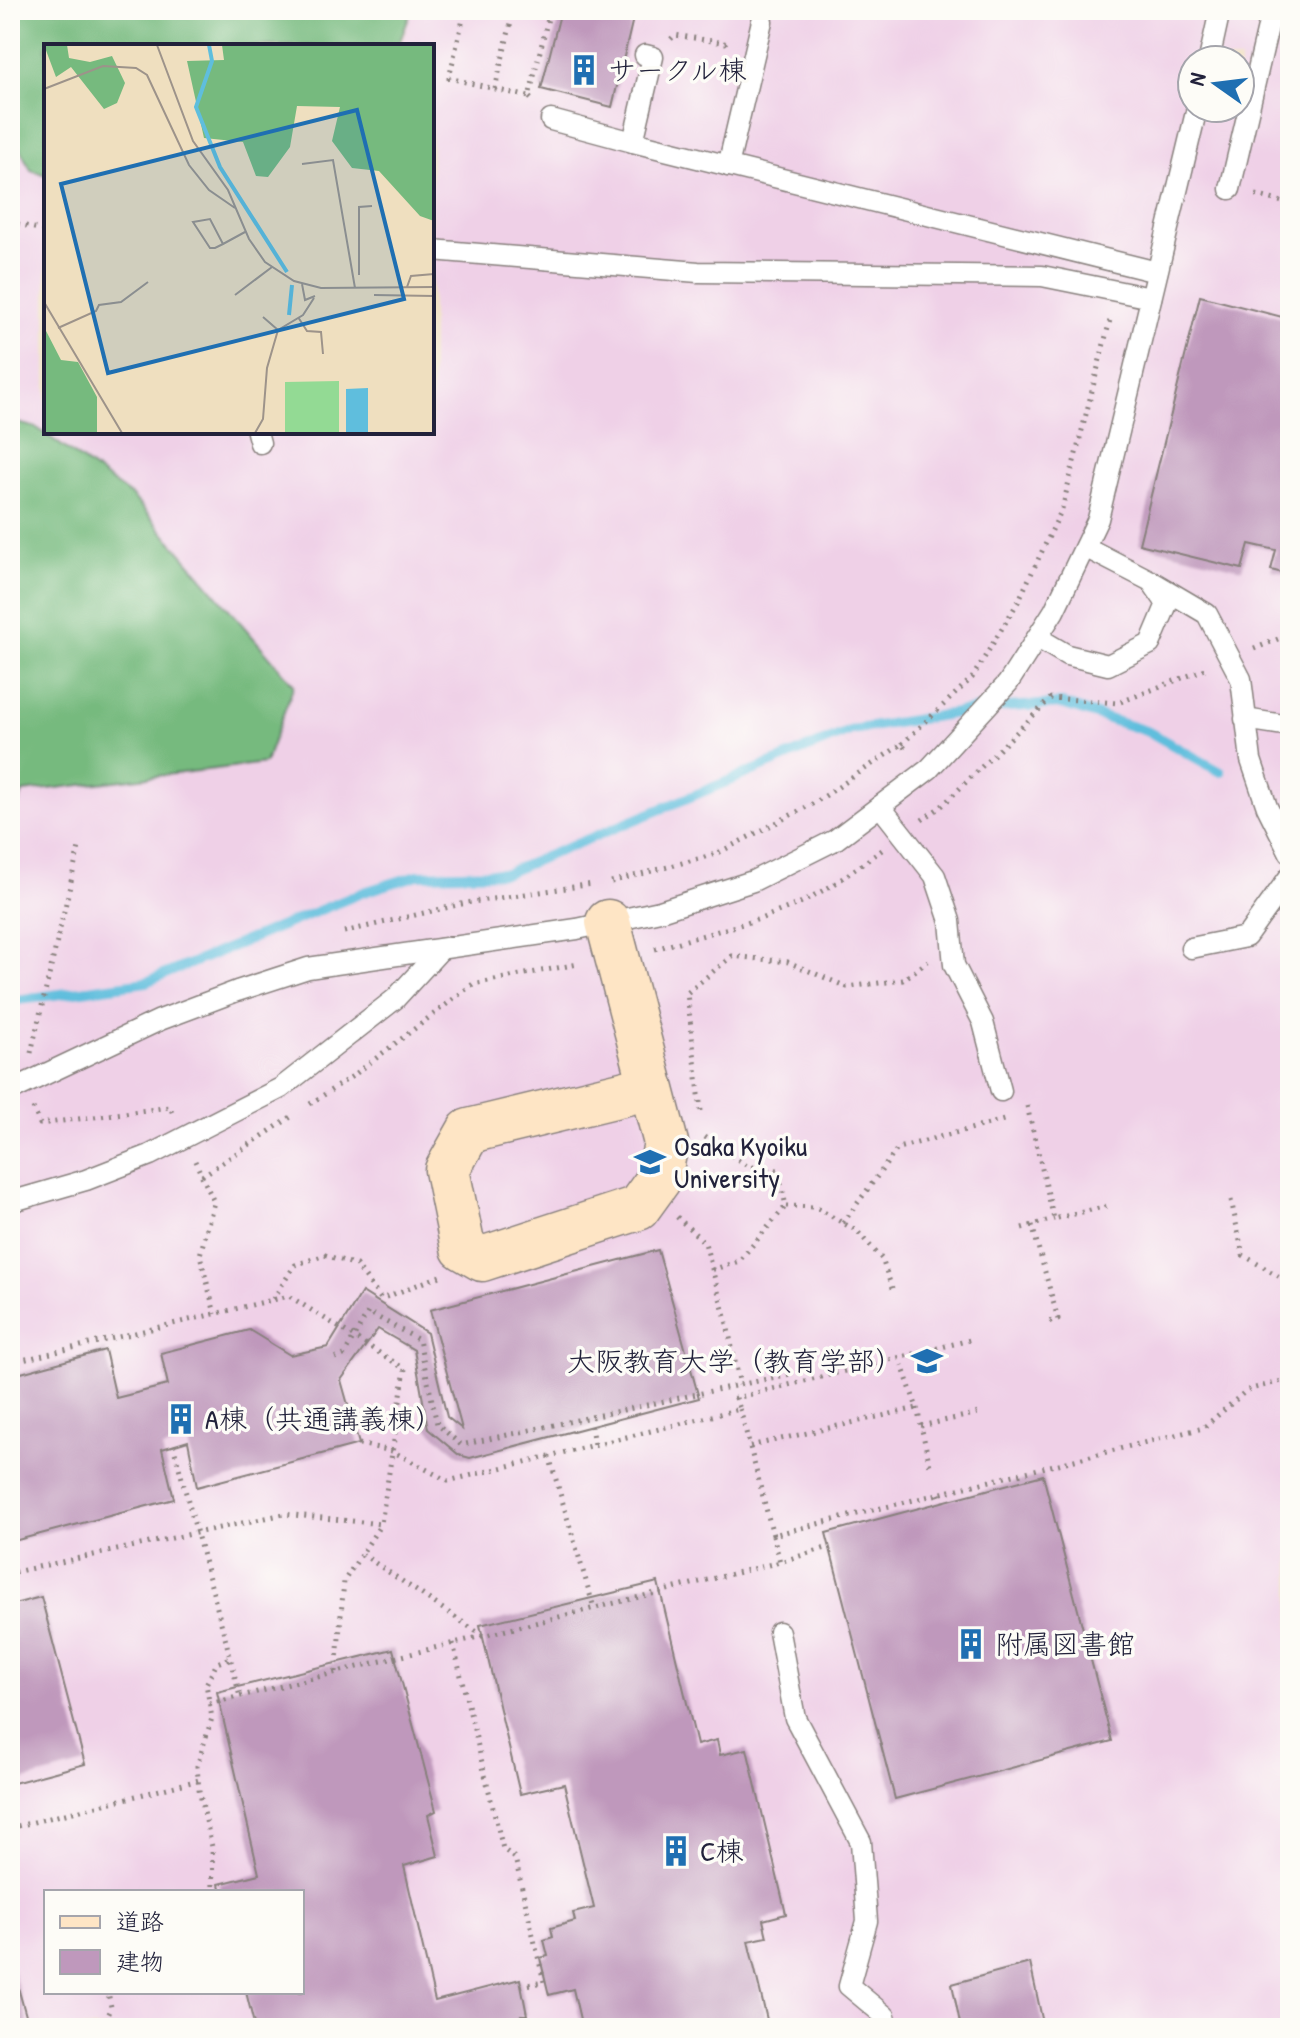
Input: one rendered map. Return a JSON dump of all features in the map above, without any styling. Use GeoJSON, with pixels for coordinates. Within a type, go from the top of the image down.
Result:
{"type":"FeatureCollection","features":[{"type":"Feature","properties":{"kind":"street"},"geometry":{"type":"LineString","coordinates":[[608,922],[666,1143],[659,1179],[638,1208],[482,1259],[463,1248],[447,1170],[469,1131],[651,1087]]}},
{"type":"Feature","properties":{"kind":"lane"},"geometry":{"type":"LineString","coordinates":[[1213,44],[1220,10]]}},
{"type":"Feature","properties":{"kind":"lane"},"geometry":{"type":"LineString","coordinates":[[1230,189],[1272,10]]}},
{"type":"Feature","properties":{"kind":"lane"},"geometry":{"type":"LineString","coordinates":[[728,166],[762,21]]}},
{"type":"Feature","properties":{"kind":"lane"},"geometry":{"type":"LineString","coordinates":[[633,142],[649,56]]}},
{"type":"Feature","properties":{"kind":"lane"},"geometry":{"type":"LineString","coordinates":[[551,120],[1157,272]]}},
{"type":"Feature","properties":{"kind":"lane"},"geometry":{"type":"LineString","coordinates":[[10,1091],[160,1020],[308,968],[577,929],[660,911],[753,881],[835,840],[929,769],[1008,683],[1054,611],[1098,519],[1193,124]]}},
{"type":"Feature","properties":{"kind":"lane"},"geometry":{"type":"LineString","coordinates":[[434,250],[698,272],[1042,276],[1151,298]]}},
{"type":"Feature","properties":{"kind":"lane"},"geometry":{"type":"LineString","coordinates":[[1085,547],[1207,614],[1241,679],[1251,760],[1267,807],[1290,853]]}},
{"type":"Feature","properties":{"kind":"lane"},"geometry":{"type":"LineString","coordinates":[[1038,638],[1067,655],[1108,665],[1150,644],[1167,604],[1151,581]]}},
{"type":"Feature","properties":{"kind":"lane"},"geometry":{"type":"LineString","coordinates":[[1245,719],[1290,726]]}},
{"type":"Feature","properties":{"kind":"lane"},"geometry":{"type":"LineString","coordinates":[[880,806],[935,876],[950,921],[954,965],[983,1022],[1001,1091]]}},
{"type":"Feature","properties":{"kind":"lane"},"geometry":{"type":"LineString","coordinates":[[1191,948],[1246,937],[1290,876]]}},
{"type":"Feature","properties":{"kind":"lane"},"geometry":{"type":"LineString","coordinates":[[10,1202],[86,1180],[150,1155],[281,1088],[395,999],[441,949]]}},
{"type":"Feature","properties":{"kind":"lane"},"geometry":{"type":"LineString","coordinates":[[779,1632],[795,1718],[861,1842],[867,1921],[849,1986],[885,2016],[888,2028]]}},
{"type":"Feature","properties":{"kind":"path"},"geometry":{"type":"LineString","coordinates":[[495,89],[514,10]]}},
{"type":"Feature","properties":{"kind":"path"},"geometry":{"type":"LineString","coordinates":[[529,97],[550,10]]}},
{"type":"Feature","properties":{"kind":"path"},"geometry":{"type":"LineString","coordinates":[[464,15],[449,78],[529,97],[551,120]]}},
{"type":"Feature","properties":{"kind":"path"},"geometry":{"type":"LineString","coordinates":[[649,56],[675,35],[725,43],[741,15],[762,21]]}},
{"type":"Feature","properties":{"kind":"path"},"geometry":{"type":"LineString","coordinates":[[10,222],[44,230]]}},
{"type":"Feature","properties":{"kind":"path"},"geometry":{"type":"LineString","coordinates":[[338,933],[466,903],[621,880],[716,854],[816,802],[902,744],[972,678],[1018,602],[1062,509],[1125,264]]}},
{"type":"Feature","properties":{"kind":"path"},"geometry":{"type":"LineString","coordinates":[[1267,644],[1290,634]]}},
{"type":"Feature","properties":{"kind":"path"},"geometry":{"type":"LineString","coordinates":[[912,827],[943,805],[1051,698],[1118,703],[1208,668]]}},
{"type":"Feature","properties":{"kind":"path"},"geometry":{"type":"LineString","coordinates":[[902,744],[912,758]]}},
{"type":"Feature","properties":{"kind":"path"},"geometry":{"type":"LineString","coordinates":[[647,950],[671,946],[800,903],[833,885],[890,844]]}},
{"type":"Feature","properties":{"kind":"path"},"geometry":{"type":"LineString","coordinates":[[34,1039],[79,847]]}},
{"type":"Feature","properties":{"kind":"path"},"geometry":{"type":"LineString","coordinates":[[703,1122],[687,993],[732,956],[788,962],[847,987],[903,980],[952,942]]}},
{"type":"Feature","properties":{"kind":"path"},"geometry":{"type":"LineString","coordinates":[[215,1314],[200,1255],[214,1202],[201,1174],[354,1075],[473,984],[590,962]]}},
{"type":"Feature","properties":{"kind":"path"},"geometry":{"type":"LineString","coordinates":[[33,1106],[40,1124],[170,1107],[175,1118]]}},
{"type":"Feature","properties":{"kind":"path"},"geometry":{"type":"LineString","coordinates":[[1027,1106],[1054,1219]]}},
{"type":"Feature","properties":{"kind":"path"},"geometry":{"type":"LineString","coordinates":[[704,1136],[747,1166],[778,1170],[786,1206]]}},
{"type":"Feature","properties":{"kind":"path"},"geometry":{"type":"LineString","coordinates":[[1231,1200],[1243,1255],[1290,1283]]}},
{"type":"Feature","properties":{"kind":"path"},"geometry":{"type":"LineString","coordinates":[[712,1270],[739,1261],[786,1206]]}},
{"type":"Feature","properties":{"kind":"path"},"geometry":{"type":"LineString","coordinates":[[786,1206],[815,1207],[857,1231],[882,1259],[893,1291]]}},
{"type":"Feature","properties":{"kind":"path"},"geometry":{"type":"LineString","coordinates":[[1022,1228],[1107,1206]]}},
{"type":"Feature","properties":{"kind":"path"},"geometry":{"type":"LineString","coordinates":[[675,1215],[705,1243],[740,1385]]}},
{"type":"Feature","properties":{"kind":"path"},"geometry":{"type":"LineString","coordinates":[[1032,1225],[1058,1319],[1049,1322]]}},
{"type":"Feature","properties":{"kind":"path"},"geometry":{"type":"LineString","coordinates":[[273,1300],[295,1265],[325,1255],[356,1265],[381,1299],[428,1281]]}},
{"type":"Feature","properties":{"kind":"path"},"geometry":{"type":"LineString","coordinates":[[10,1363],[289,1296],[405,1369],[381,1524],[344,1581],[336,1673]]}},
{"type":"Feature","properties":{"kind":"path"},"geometry":{"type":"LineString","coordinates":[[335,1358],[344,1355],[368,1312],[419,1340],[437,1424],[461,1445],[790,1374]]}},
{"type":"Feature","properties":{"kind":"path"},"geometry":{"type":"LineString","coordinates":[[780,1562],[736,1398],[970,1340]]}},
{"type":"Feature","properties":{"kind":"path"},"geometry":{"type":"LineString","coordinates":[[902,1365],[917,1408],[930,1466]]}},
{"type":"Feature","properties":{"kind":"path"},"geometry":{"type":"LineString","coordinates":[[773,1535],[1203,1428],[1247,1390],[1290,1379]]}},
{"type":"Feature","properties":{"kind":"path"},"geometry":{"type":"LineString","coordinates":[[750,1446],[917,1408]]}},
{"type":"Feature","properties":{"kind":"path"},"geometry":{"type":"LineString","coordinates":[[359,1444],[392,1451],[448,1481],[740,1409]]}},
{"type":"Feature","properties":{"kind":"path"},"geometry":{"type":"LineString","coordinates":[[921,1426],[983,1412]]}},
{"type":"Feature","properties":{"kind":"path"},"geometry":{"type":"LineString","coordinates":[[591,1426],[594,1445]]}},
{"type":"Feature","properties":{"kind":"path"},"geometry":{"type":"LineString","coordinates":[[173,1445],[240,1697]]}},
{"type":"Feature","properties":{"kind":"path"},"geometry":{"type":"LineString","coordinates":[[549,1456],[594,1608]]}},
{"type":"Feature","properties":{"kind":"path"},"geometry":{"type":"LineString","coordinates":[[939,1494],[942,1502]]}},
{"type":"Feature","properties":{"kind":"path"},"geometry":{"type":"LineString","coordinates":[[10,1573],[284,1514],[381,1524]]}},
{"type":"Feature","properties":{"kind":"path"},"geometry":{"type":"LineString","coordinates":[[209,1704],[780,1562],[829,1547]]}},
{"type":"Feature","properties":{"kind":"path"},"geometry":{"type":"LineString","coordinates":[[362,1554],[483,1636]]}},
{"type":"Feature","properties":{"kind":"path"},"geometry":{"type":"LineString","coordinates":[[453,1643],[503,1849],[515,1858],[545,1982],[521,1986]]}},
{"type":"Feature","properties":{"kind":"path"},"geometry":{"type":"LineString","coordinates":[[212,1890],[212,1847],[197,1766],[212,1718],[206,1684],[217,1663],[230,1658]]}},
{"type":"Feature","properties":{"kind":"path"},"geometry":{"type":"LineString","coordinates":[[10,1828],[199,1780]]}},
{"type":"Feature","properties":{"kind":"path"},"geometry":{"type":"LineString","coordinates":[[101,2028],[111,2007],[108,1994]]}},
{"type":"Feature","properties":{"kind":"shaded area","name":"Osaka Kyoiku University"},"geometry":{"type":"Polygon","coordinates":[[[413,10],[1290,10],[1290,2028],[10,2028],[10,130],[31,170],[44,174],[44,434],[434,434],[434,44],[401,44],[413,10]]]}},
{"type":"Feature","properties":{"kind":"green space"},"geometry":{"type":"Polygon","coordinates":[[[10,10],[412,10],[399,44],[44,44],[44,174],[31,170],[10,130],[10,10]]]}},
{"type":"Feature","properties":{"kind":"green space"},"geometry":{"type":"Polygon","coordinates":[[[10,421],[37,428],[133,497],[294,685],[265,763],[23,792],[10,827],[10,421]]]}},
{"type":"Feature","properties":{"kind":"building","name":"サークル棟"},"geometry":{"type":"Polygon","coordinates":[[[561,10],[635,10],[612,107],[541,89],[561,10]]]}},
{"type":"Feature","properties":{"kind":"building"},"geometry":{"type":"Polygon","coordinates":[[[1200,296],[1290,319],[1290,575],[1271,570],[1276,550],[1249,544],[1242,569],[1139,544],[1200,296]]]}},
{"type":"Feature","properties":{"kind":"building"},"geometry":{"type":"Polygon","coordinates":[[[658,1250],[699,1398],[470,1458],[459,1455],[428,1429],[414,1350],[378,1329],[341,1380],[359,1444],[197,1487],[188,1441],[162,1449],[174,1499],[10,1542],[10,1376],[105,1350],[116,1398],[168,1385],[161,1353],[249,1330],[290,1355],[328,1347],[362,1292],[427,1333],[447,1417],[462,1429],[430,1310],[658,1250]]]}},
{"type":"Feature","properties":{"kind":"building","name":"附属図書館"},"geometry":{"type":"Polygon","coordinates":[[[1043,1475],[1112,1741],[895,1799],[826,1533],[1043,1475]]]}},
{"type":"Feature","properties":{"kind":"building","name":"C棟"},"geometry":{"type":"Polygon","coordinates":[[[658,1582],[697,1745],[717,1740],[720,1755],[747,1749],[786,1914],[763,1920],[767,1937],[748,1941],[769,2028],[582,2028],[573,1989],[549,1995],[540,1958],[548,1956],[544,1940],[553,1937],[551,1928],[575,1921],[573,1913],[594,1908],[564,1784],[520,1794],[480,1625],[658,1582]]]}},
{"type":"Feature","properties":{"kind":"building"},"geometry":{"type":"Polygon","coordinates":[[[41,1597],[85,1764],[10,1784],[10,1605],[41,1597]]]}},
{"type":"Feature","properties":{"kind":"building"},"geometry":{"type":"Polygon","coordinates":[[[393,1649],[436,1811],[428,1815],[438,1856],[404,1866],[435,2001],[520,1979],[527,2015],[521,2015],[524,2028],[255,2028],[246,1994],[304,1994],[304,1890],[220,1890],[219,1884],[259,1874],[217,1692],[393,1649]]]}},
{"type":"Feature","properties":{"kind":"building"},"geometry":{"type":"Polygon","coordinates":[[[10,1959],[28,2023],[10,2027],[10,1959]]]}},
{"type":"Feature","properties":{"kind":"building"},"geometry":{"type":"Polygon","coordinates":[[[1030,1963],[1044,2028],[961,2028],[952,1984],[1030,1963]]]}},
{"type":"Feature","properties":{"kind":"waterway"},"geometry":{"type":"LineString","coordinates":[[10,1001],[146,982],[364,892],[418,875],[506,873],[852,730],[987,708],[1062,704],[1149,732],[1221,772]]}},
{"type":"Feature","properties":{"kind":"place","name":"サークル棟"},"geometry":{"type":"Point","coordinates":[584,70]}},
{"type":"Feature","properties":{"kind":"place","name":"Osaka Kyoiku University"},"geometry":{"type":"Point","coordinates":[650,1162]}},
{"type":"Feature","properties":{"kind":"place","name":"大阪教育大学（教育学部）"},"geometry":{"type":"Point","coordinates":[927,1361]}},
{"type":"Feature","properties":{"kind":"place","name":"A棟（共通講義棟）"},"geometry":{"type":"Point","coordinates":[181,1419]}},
{"type":"Feature","properties":{"kind":"place","name":"附属図書館"},"geometry":{"type":"Point","coordinates":[971,1644]}},
{"type":"Feature","properties":{"kind":"place","name":"C棟"},"geometry":{"type":"Point","coordinates":[676,1851]}}]}
